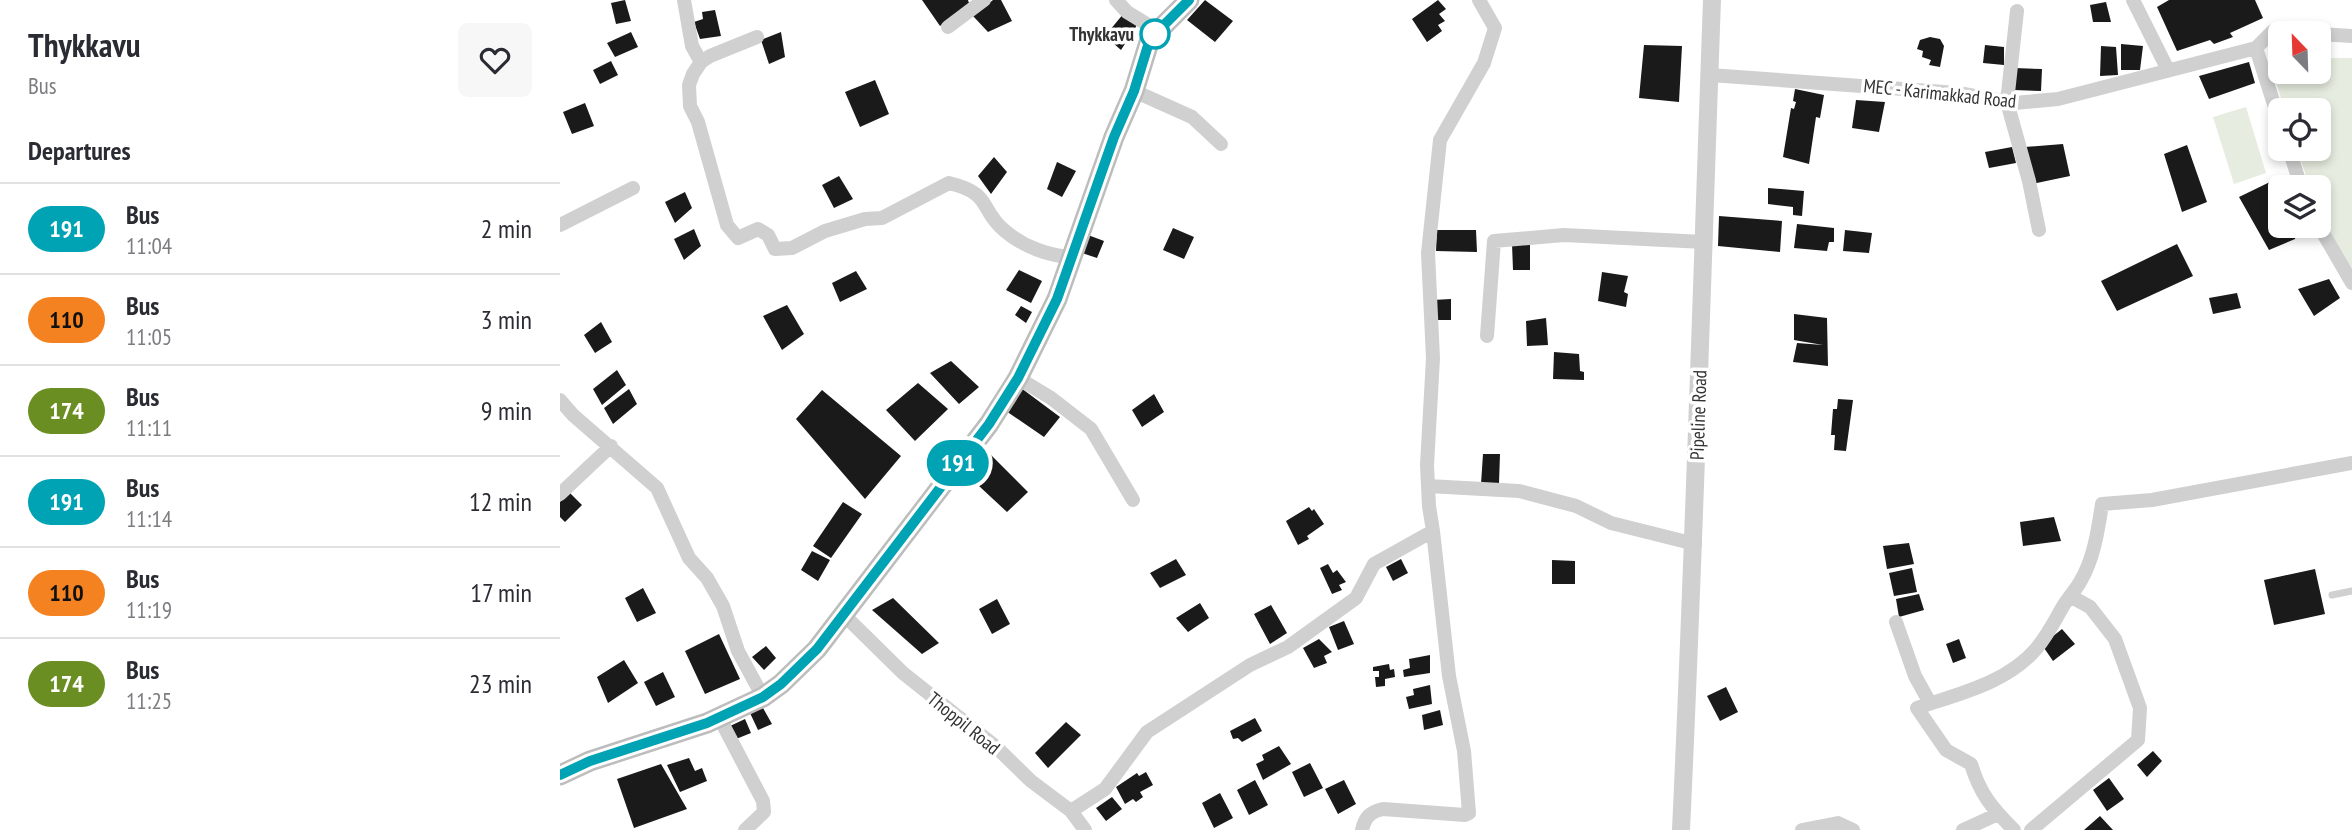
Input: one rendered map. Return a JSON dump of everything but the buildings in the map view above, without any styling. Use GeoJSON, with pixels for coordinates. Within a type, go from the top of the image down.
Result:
{"type":"FeatureCollection","features":[{"type":"Feature","properties":{"kind":"main road"},"geometry":{"type":"LineString","coordinates":[[560,775],[590,761],[719,718],[763,697],[781,684],[817,649],[989,424],[1018,378],[1057,299],[1114,137],[1134,91],[1150,39],[1189,0]]}},
{"type":"Feature","properties":{"kind":"street"},"geometry":{"type":"LineString","coordinates":[[684,0],[692,46],[701,62]]}},
{"type":"Feature","properties":{"kind":"street"},"geometry":{"type":"LineString","coordinates":[[948,27],[984,0]]}},
{"type":"Feature","properties":{"kind":"street"},"geometry":{"type":"LineString","coordinates":[[1116,0],[1126,12],[1158,31]]}},
{"type":"Feature","properties":{"kind":"street"},"geometry":{"type":"LineString","coordinates":[[1362,830],[1364,820],[1373,811],[1383,809],[1465,815],[1469,813],[1464,751],[1449,676],[1428,486],[1433,358],[1428,253],[1440,139],[1484,63],[1495,28],[1479,0]]}},
{"type":"Feature","properties":{"kind":"street","name":"Pipeline Road"},"geometry":{"type":"LineString","coordinates":[[1681,830],[1687,650],[1695,544],[1712,0]]}},
{"type":"Feature","properties":{"kind":"street"},"geometry":{"type":"LineString","coordinates":[[2133,0],[2168,70]]}},
{"type":"Feature","properties":{"kind":"street"},"geometry":{"type":"LineString","coordinates":[[2017,11],[2007,102],[2029,181],[2039,230]]}},
{"type":"Feature","properties":{"kind":"street"},"geometry":{"type":"LineString","coordinates":[[2331,35],[2352,36]]}},
{"type":"Feature","properties":{"kind":"street","name":"MEC - Karimakkad Road"},"geometry":{"type":"LineString","coordinates":[[1710,75],[1958,93],[2007,102],[2058,99],[2256,48],[2268,36]]}},
{"type":"Feature","properties":{"kind":"street"},"geometry":{"type":"LineString","coordinates":[[757,37],[709,56],[692,74],[689,85],[690,106],[698,122],[727,225],[738,237],[758,229],[768,234],[775,249],[792,248],[825,231],[866,219],[882,218],[948,183],[978,193],[1004,230],[1023,243],[1058,257],[1072,257]]}},
{"type":"Feature","properties":{"kind":"street"},"geometry":{"type":"LineString","coordinates":[[2256,48],[2272,98]]}},
{"type":"Feature","properties":{"kind":"street"},"geometry":{"type":"LineString","coordinates":[[1134,91],[1192,117],[1221,144]]}},
{"type":"Feature","properties":{"kind":"street"},"geometry":{"type":"LineString","coordinates":[[560,225],[633,188]]}},
{"type":"Feature","properties":{"kind":"street"},"geometry":{"type":"LineString","coordinates":[[1487,336],[1494,240],[1564,235],[1704,242]]}},
{"type":"Feature","properties":{"kind":"street"},"geometry":{"type":"LineString","coordinates":[[2326,238],[2352,283]]}},
{"type":"Feature","properties":{"kind":"street"},"geometry":{"type":"LineString","coordinates":[[1018,378],[1051,398],[1091,429],[1133,500]]}},
{"type":"Feature","properties":{"kind":"street"},"geometry":{"type":"LineString","coordinates":[[560,400],[573,415],[657,488],[689,558],[707,578],[723,606],[738,651],[763,697]]}},
{"type":"Feature","properties":{"kind":"street"},"geometry":{"type":"LineString","coordinates":[[560,494],[611,446]]}},
{"type":"Feature","properties":{"kind":"street"},"geometry":{"type":"LineString","coordinates":[[2014,830],[1977,786],[1971,764],[1946,750],[1917,708],[1985,684],[2017,666],[2035,650],[2053,626],[2091,559],[2102,504],[2152,500],[2352,463]]}},
{"type":"Feature","properties":{"kind":"street"},"geometry":{"type":"LineString","coordinates":[[1428,486],[1518,491],[1576,506],[1611,523],[1695,544]]}},
{"type":"Feature","properties":{"kind":"street"},"geometry":{"type":"LineString","coordinates":[[1071,811],[1105,789],[1147,732],[1250,665],[1288,647],[1356,598],[1374,564],[1433,531]]}},
{"type":"Feature","properties":{"kind":"street"},"geometry":{"type":"LineString","coordinates":[[2031,830],[2138,740],[2140,708],[2115,639],[2090,607],[2070,596]]}},
{"type":"Feature","properties":{"kind":"street","name":"Thoppil Road"},"geometry":{"type":"LineString","coordinates":[[844,615],[903,673],[995,746],[1031,782],[1071,811],[1084,830]]}},
{"type":"Feature","properties":{"kind":"street"},"geometry":{"type":"LineString","coordinates":[[1896,622],[1914,676],[1930,703]]}},
{"type":"Feature","properties":{"kind":"street"},"geometry":{"type":"LineString","coordinates":[[719,718],[763,801],[764,812],[745,830]]}},
{"type":"Feature","properties":{"kind":"street"},"geometry":{"type":"LineString","coordinates":[[1963,830],[1998,814]]}},
{"type":"Feature","properties":{"kind":"street"},"geometry":{"type":"LineString","coordinates":[[1802,830],[1838,823],[1853,830]]}},
{"type":"Feature","properties":{"kind":"lane"},"geometry":{"type":"LineString","coordinates":[[2332,595],[2352,591]]}},
{"type":"Feature","properties":{"kind":"shaded area"},"geometry":{"type":"Polygon","coordinates":[[[2331,58],[2352,58],[2352,270],[2331,234],[2331,175],[2306,175],[2301,161],[2331,161],[2331,98],[2281,98],[2276,84],[2331,84],[2331,58]]]}},
{"type":"Feature","properties":{"kind":"shaded area"},"geometry":{"type":"Polygon","coordinates":[[[2246,107],[2266,173],[2234,184],[2213,117],[2246,107]]]}},
{"type":"Feature","properties":{"kind":"bus line","name":"191"},"geometry":{"type":"LineString","coordinates":[[560,775],[590,761],[707,723],[763,697],[781,684],[817,649],[989,424],[1018,378],[1057,299],[1114,137],[1134,91],[1150,39],[1189,0]]}},
{"type":"Feature","properties":{"kind":"place","name":"Thykkavu"},"geometry":{"type":"Point","coordinates":[1155,34]}}]}
